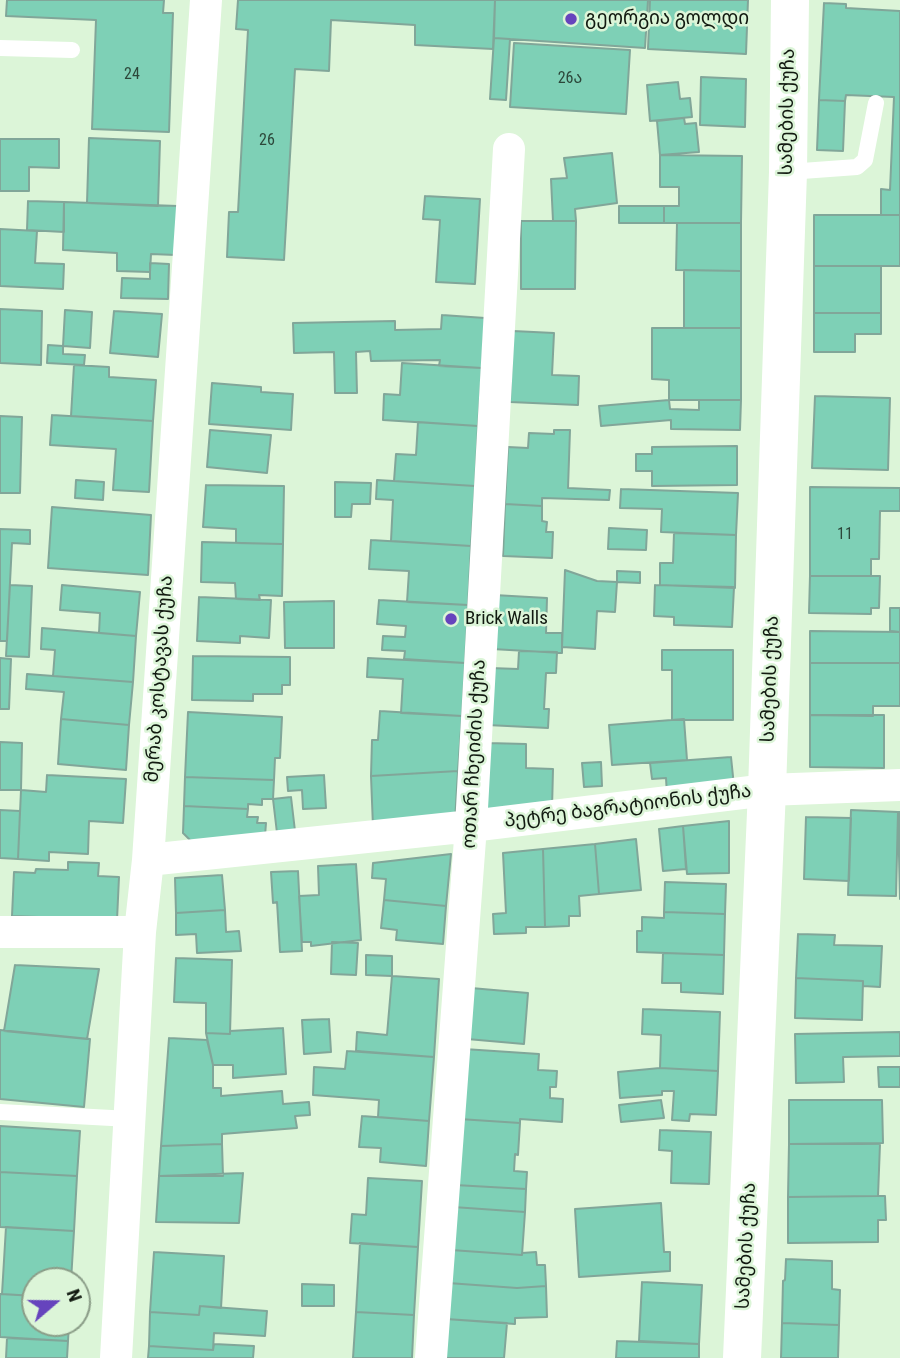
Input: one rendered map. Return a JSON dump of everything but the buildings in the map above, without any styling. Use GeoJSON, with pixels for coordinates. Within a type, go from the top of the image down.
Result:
{"type":"FeatureCollection","features":[{"type":"Feature","properties":{"kind":"street","name":"მერაბ კოსტავას ქუჩა"},"geometry":{"type":"LineString","coordinates":[[116,1358],[141,932],[206,0]]}},
{"type":"Feature","properties":{"kind":"street","name":"სამების ქუჩა"},"geometry":{"type":"LineString","coordinates":[[742,1358],[767,790],[788,172],[790,0]]}},
{"type":"Feature","properties":{"kind":"street","name":"ოთარ ჩხეიძის ქუჩა"},"geometry":{"type":"LineString","coordinates":[[432,1358],[471,827],[509,149]]}},
{"type":"Feature","properties":{"kind":"street","name":"პეტრე ბაგრატიონის ქუჩა"},"geometry":{"type":"LineString","coordinates":[[148,860],[471,827],[767,790],[900,785]]}},
{"type":"Feature","properties":{"kind":"street"},"geometry":{"type":"LineString","coordinates":[[0,932],[141,932]]}},
{"type":"Feature","properties":{"kind":"lane"},"geometry":{"type":"LineString","coordinates":[[0,48],[72,50]]}},
{"type":"Feature","properties":{"kind":"lane"},"geometry":{"type":"LineString","coordinates":[[788,172],[857,167],[865,160],[876,103]]}},
{"type":"Feature","properties":{"kind":"lane"},"geometry":{"type":"LineString","coordinates":[[0,1112],[130,1119]]}},
{"type":"Feature","properties":{"kind":"place","name":"გეორგია გოლდი"},"geometry":{"type":"Point","coordinates":[571,19]}},
{"type":"Feature","properties":{"kind":"place","name":"Brick Walls"},"geometry":{"type":"Point","coordinates":[451,619]}}]}
